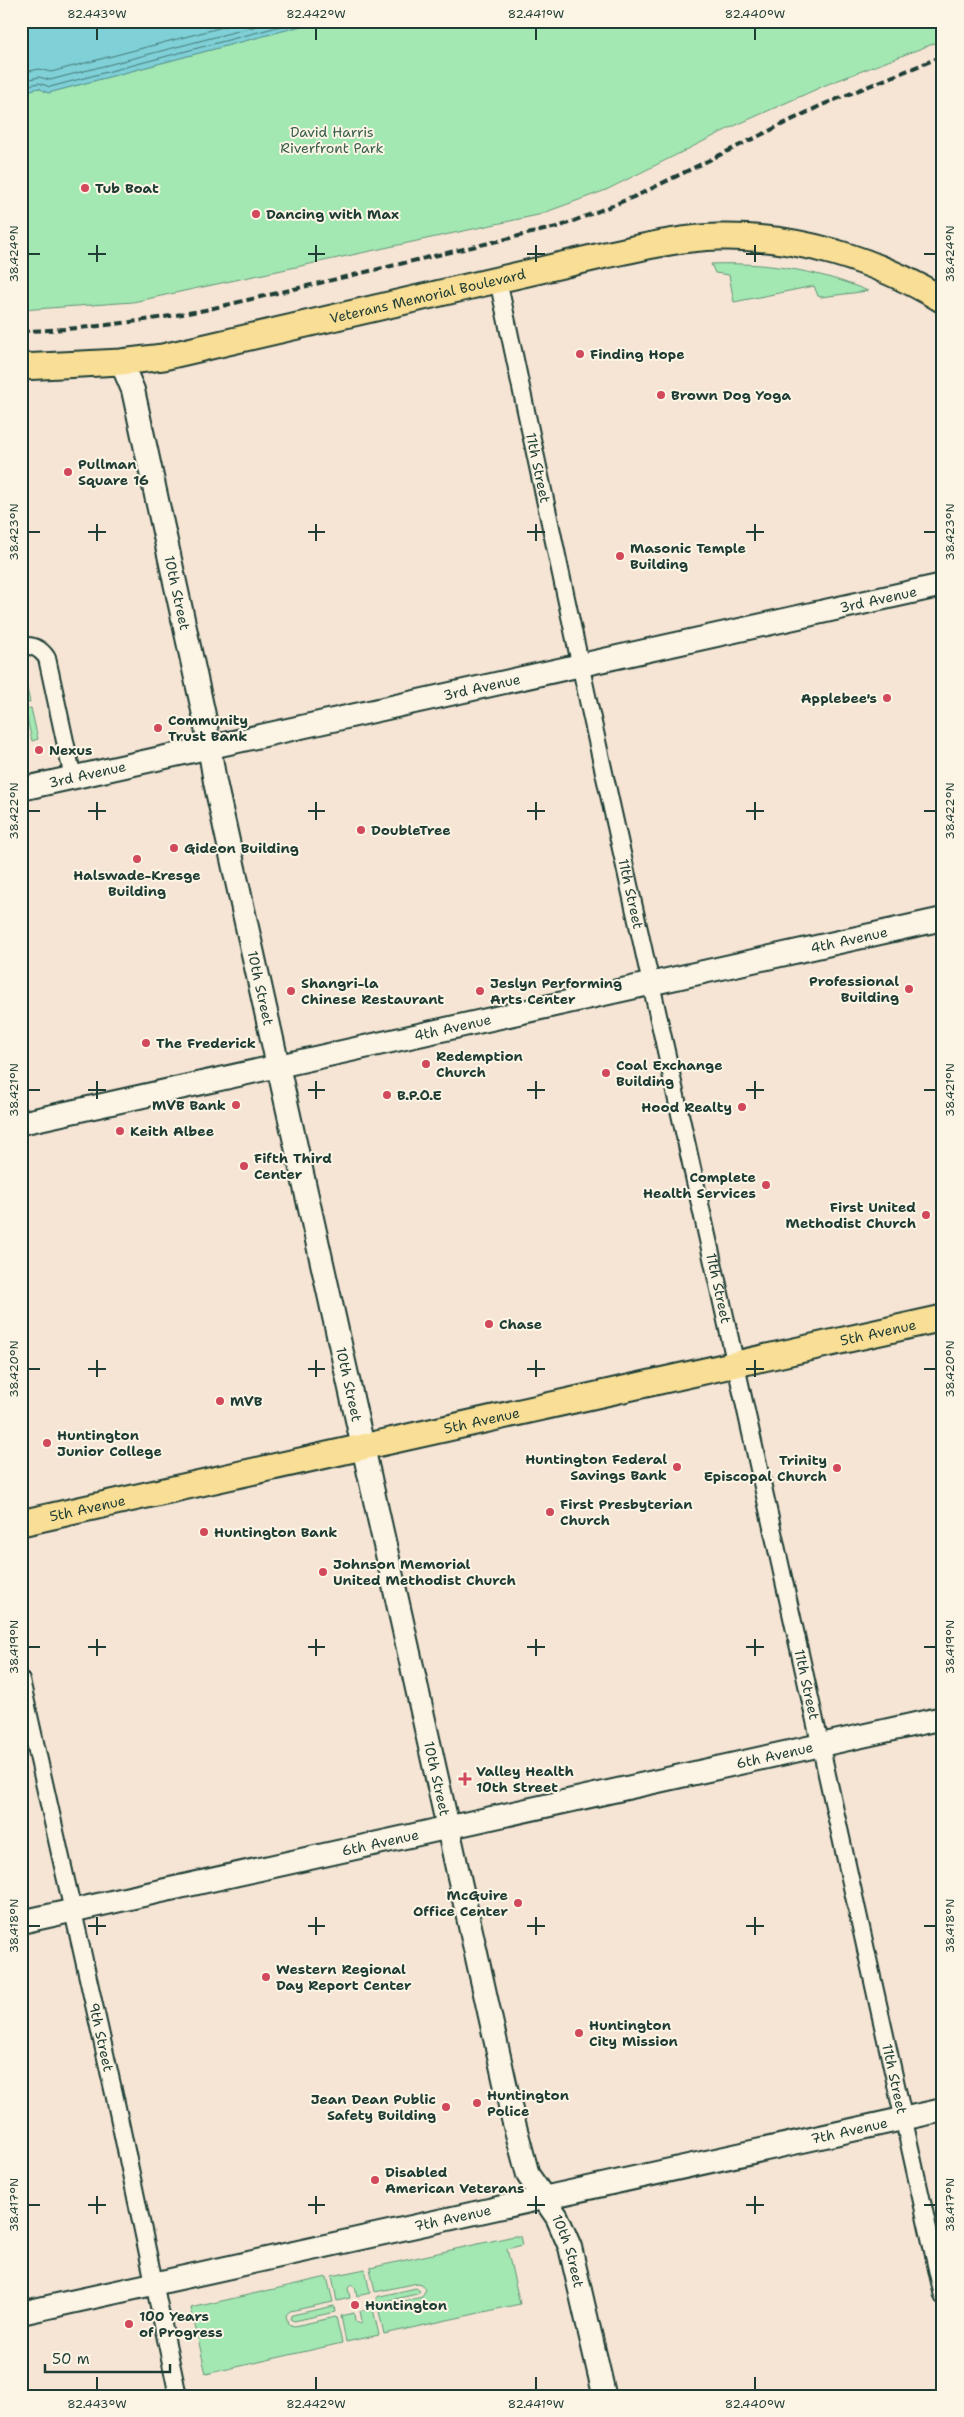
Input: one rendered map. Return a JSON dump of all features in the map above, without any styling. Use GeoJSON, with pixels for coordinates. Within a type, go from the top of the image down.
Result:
{"type":"FeatureCollection","features":[{"type":"Feature","properties":{"kind":"main road","name":"Veterans Memorial Boulevard"},"geometry":{"type":"LineString","coordinates":[[21,367],[121,362],[162,357],[663,243],[702,238],[737,238],[788,242],[856,258],[902,277],[943,300]]}},
{"type":"Feature","properties":{"kind":"main road","name":"5th Avenue"},"geometry":{"type":"LineString","coordinates":[[21,1523],[943,1318]]}},
{"type":"Feature","properties":{"kind":"street","name":"11th Street"},"geometry":{"type":"LineString","coordinates":[[498,280],[580,666],[943,2296]]}},
{"type":"Feature","properties":{"kind":"street","name":"10th Street"},"geometry":{"type":"LineString","coordinates":[[121,362],[133,390],[278,1067],[364,1448],[446,1827],[523,2160],[528,2175],[564,2229],[575,2261],[604,2394]]}},
{"type":"Feature","properties":{"kind":"street","name":"3rd Avenue"},"geometry":{"type":"LineString","coordinates":[[21,789],[210,749],[943,585]]}},
{"type":"Feature","properties":{"kind":"street"},"geometry":{"type":"LineString","coordinates":[[21,646],[33,646],[42,650],[47,658],[73,778]]}},
{"type":"Feature","properties":{"kind":"street","name":"4th Avenue"},"geometry":{"type":"LineString","coordinates":[[21,1123],[943,919]]}},
{"type":"Feature","properties":{"kind":"street","name":"9th Street"},"geometry":{"type":"LineString","coordinates":[[21,1680],[73,1910],[178,2396]]}},
{"type":"Feature","properties":{"kind":"street","name":"6th Avenue"},"geometry":{"type":"LineString","coordinates":[[21,1922],[943,1718]]}},
{"type":"Feature","properties":{"kind":"street","name":"7th Avenue"},"geometry":{"type":"LineString","coordinates":[[21,2313],[943,2110]]}},
{"type":"Feature","properties":{"kind":"green space","name":"David Harris Riverfront Park"},"geometry":{"type":"Polygon","coordinates":[[[320,21],[943,21],[943,40],[828,84],[732,127],[606,190],[538,215],[133,302],[21,310],[21,92],[39,88],[48,93],[320,21]]]}},
{"type":"Feature","properties":{"kind":"green space"},"geometry":{"type":"Polygon","coordinates":[[[711,264],[751,264],[791,269],[830,278],[868,291],[821,297],[818,296],[814,286],[734,302],[729,275],[715,273],[711,264]]]}},
{"type":"Feature","properties":{"kind":"green space"},"geometry":{"type":"Polygon","coordinates":[[[21,671],[23,671],[30,702],[24,704],[21,671]]]}},
{"type":"Feature","properties":{"kind":"green space"},"geometry":{"type":"Polygon","coordinates":[[[31,708],[38,739],[32,741],[25,709],[31,708]]]}},
{"type":"Feature","properties":{"kind":"green space"},"geometry":{"type":"Polygon","coordinates":[[[520,2236],[522,2245],[507,2249],[520,2304],[384,2334],[378,2307],[422,2297],[426,2289],[422,2284],[417,2283],[375,2292],[370,2268],[520,2236]]]}},
{"type":"Feature","properties":{"kind":"green space"},"geometry":{"type":"Polygon","coordinates":[[[365,2269],[370,2293],[357,2296],[355,2287],[351,2285],[348,2288],[350,2298],[337,2301],[332,2276],[365,2269]]]}},
{"type":"Feature","properties":{"kind":"green space"},"geometry":{"type":"Polygon","coordinates":[[[327,2277],[333,2302],[290,2311],[286,2315],[288,2324],[294,2326],[336,2317],[342,2343],[206,2374],[191,2308],[327,2277]]]}},
{"type":"Feature","properties":{"kind":"green space"},"geometry":{"type":"Polygon","coordinates":[[[416,2288],[420,2291],[417,2294],[377,2303],[376,2297],[416,2288]]]}},
{"type":"Feature","properties":{"kind":"green space"},"geometry":{"type":"Polygon","coordinates":[[[334,2306],[335,2312],[294,2321],[290,2319],[292,2315],[334,2306]]]}},
{"type":"Feature","properties":{"kind":"green space"},"geometry":{"type":"Polygon","coordinates":[[[373,2309],[379,2335],[346,2342],[341,2316],[354,2313],[355,2321],[360,2324],[362,2321],[360,2311],[373,2309]]]}},
{"type":"Feature","properties":{"kind":"water"},"geometry":{"type":"Polygon","coordinates":[[[21,21],[320,21],[48,93],[39,88],[21,92],[21,21]]]}},
{"type":"Feature","properties":{"kind":"railway"},"geometry":{"type":"LineString","coordinates":[[21,331],[113,324],[205,310],[561,226],[636,196],[822,105],[943,56]]}},
{"type":"Feature","properties":{"kind":"place","name":"Tub Boat"},"geometry":{"type":"Point","coordinates":[85,188]}},
{"type":"Feature","properties":{"kind":"place","name":"Dancing with Max"},"geometry":{"type":"Point","coordinates":[256,214]}},
{"type":"Feature","properties":{"kind":"place","name":"Finding Hope"},"geometry":{"type":"Point","coordinates":[580,354]}},
{"type":"Feature","properties":{"kind":"place","name":"Brown Dog Yoga"},"geometry":{"type":"Point","coordinates":[661,395]}},
{"type":"Feature","properties":{"kind":"place","name":"Pullman Square 16"},"geometry":{"type":"Point","coordinates":[68,472]}},
{"type":"Feature","properties":{"kind":"place","name":"Masonic Temple Building"},"geometry":{"type":"Point","coordinates":[620,556]}},
{"type":"Feature","properties":{"kind":"place","name":"Applebee's"},"geometry":{"type":"Point","coordinates":[887,698]}},
{"type":"Feature","properties":{"kind":"place","name":"Community Trust Bank"},"geometry":{"type":"Point","coordinates":[158,728]}},
{"type":"Feature","properties":{"kind":"place","name":"Nexus"},"geometry":{"type":"Point","coordinates":[39,750]}},
{"type":"Feature","properties":{"kind":"place","name":"DoubleTree"},"geometry":{"type":"Point","coordinates":[361,830]}},
{"type":"Feature","properties":{"kind":"place","name":"Gideon Building"},"geometry":{"type":"Point","coordinates":[174,848]}},
{"type":"Feature","properties":{"kind":"place","name":"Halswade-Kresge Building"},"geometry":{"type":"Point","coordinates":[137,859]}},
{"type":"Feature","properties":{"kind":"place","name":"Professional Building"},"geometry":{"type":"Point","coordinates":[909,989]}},
{"type":"Feature","properties":{"kind":"place","name":"Shangri-la Chinese Restaurant"},"geometry":{"type":"Point","coordinates":[291,991]}},
{"type":"Feature","properties":{"kind":"place","name":"Jeslyn Performing Arts Center"},"geometry":{"type":"Point","coordinates":[480,991]}},
{"type":"Feature","properties":{"kind":"place","name":"The Frederick"},"geometry":{"type":"Point","coordinates":[146,1043]}},
{"type":"Feature","properties":{"kind":"place","name":"Redemption Church"},"geometry":{"type":"Point","coordinates":[426,1064]}},
{"type":"Feature","properties":{"kind":"place","name":"Coal Exchange Building"},"geometry":{"type":"Point","coordinates":[606,1073]}},
{"type":"Feature","properties":{"kind":"place","name":"B.P.O.E"},"geometry":{"type":"Point","coordinates":[387,1095]}},
{"type":"Feature","properties":{"kind":"place","name":"MVB Bank"},"geometry":{"type":"Point","coordinates":[236,1105]}},
{"type":"Feature","properties":{"kind":"place","name":"Hood Realty"},"geometry":{"type":"Point","coordinates":[742,1107]}},
{"type":"Feature","properties":{"kind":"place","name":"Keith Albee"},"geometry":{"type":"Point","coordinates":[120,1131]}},
{"type":"Feature","properties":{"kind":"place","name":"Fifth Third Center"},"geometry":{"type":"Point","coordinates":[244,1166]}},
{"type":"Feature","properties":{"kind":"place","name":"Complete Health Services"},"geometry":{"type":"Point","coordinates":[766,1185]}},
{"type":"Feature","properties":{"kind":"place","name":"First United Methodist Church"},"geometry":{"type":"Point","coordinates":[926,1215]}},
{"type":"Feature","properties":{"kind":"place","name":"Chase"},"geometry":{"type":"Point","coordinates":[489,1324]}},
{"type":"Feature","properties":{"kind":"place","name":"MVB"},"geometry":{"type":"Point","coordinates":[220,1401]}},
{"type":"Feature","properties":{"kind":"place","name":"Huntington Junior College"},"geometry":{"type":"Point","coordinates":[47,1443]}},
{"type":"Feature","properties":{"kind":"place","name":"Huntington Federal Savings Bank"},"geometry":{"type":"Point","coordinates":[677,1467]}},
{"type":"Feature","properties":{"kind":"place","name":"Trinity Episcopal Church"},"geometry":{"type":"Point","coordinates":[837,1468]}},
{"type":"Feature","properties":{"kind":"place","name":"First Presbyterian Church"},"geometry":{"type":"Point","coordinates":[550,1512]}},
{"type":"Feature","properties":{"kind":"place","name":"Huntington Bank"},"geometry":{"type":"Point","coordinates":[204,1532]}},
{"type":"Feature","properties":{"kind":"place","name":"Johnson Memorial United Methodist Church"},"geometry":{"type":"Point","coordinates":[323,1572]}},
{"type":"Feature","properties":{"kind":"place","name":"Valley Health 10th Street"},"geometry":{"type":"Point","coordinates":[465,1779]}},
{"type":"Feature","properties":{"kind":"place","name":"McGuire Office Center"},"geometry":{"type":"Point","coordinates":[518,1903]}},
{"type":"Feature","properties":{"kind":"place","name":"Western Regional Day Report Center"},"geometry":{"type":"Point","coordinates":[266,1977]}},
{"type":"Feature","properties":{"kind":"place","name":"Huntington City Mission"},"geometry":{"type":"Point","coordinates":[579,2033]}},
{"type":"Feature","properties":{"kind":"place","name":"Huntington Police"},"geometry":{"type":"Point","coordinates":[477,2103]}},
{"type":"Feature","properties":{"kind":"place","name":"Jean Dean Public Safety Building"},"geometry":{"type":"Point","coordinates":[446,2107]}},
{"type":"Feature","properties":{"kind":"place","name":"Disabled American Veterans"},"geometry":{"type":"Point","coordinates":[375,2180]}},
{"type":"Feature","properties":{"kind":"place","name":"Huntington"},"geometry":{"type":"Point","coordinates":[355,2305]}},
{"type":"Feature","properties":{"kind":"place","name":"100 Years of Progress"},"geometry":{"type":"Point","coordinates":[129,2324]}}]}
